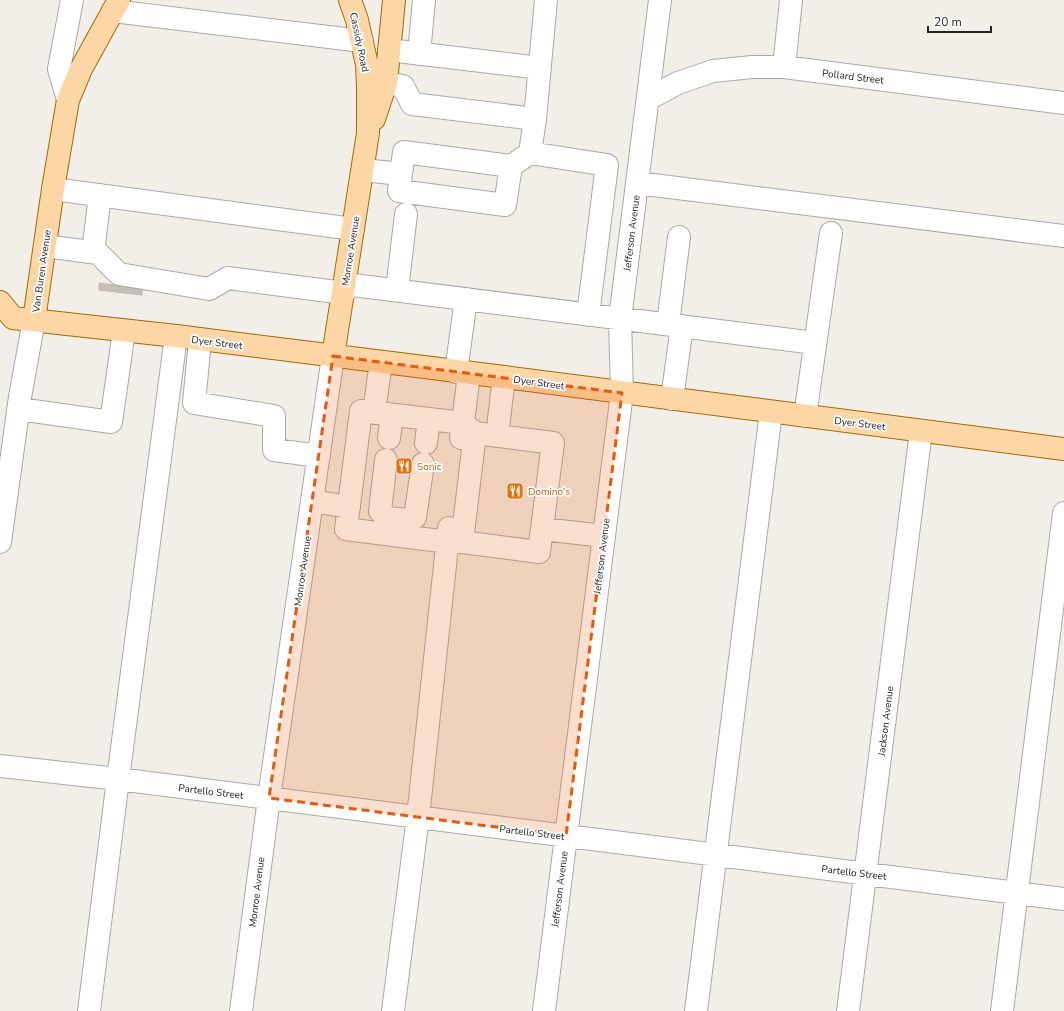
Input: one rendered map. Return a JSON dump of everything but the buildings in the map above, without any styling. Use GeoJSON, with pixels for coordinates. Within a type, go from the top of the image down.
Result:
{"type":"FeatureCollection","features":[{"type":"Feature","properties":{"kind":"main road","name":"Cassidy Road"},"geometry":{"type":"LineString","coordinates":[[350,0],[357,20],[367,66],[368,133]]}},
{"type":"Feature","properties":{"kind":"main road"},"geometry":{"type":"LineString","coordinates":[[368,133],[386,83],[394,0]]}},
{"type":"Feature","properties":{"kind":"main road"},"geometry":{"type":"LineString","coordinates":[[68,100],[81,70],[116,6]]}},
{"type":"Feature","properties":{"kind":"main road","name":"Van Buren Avenue"},"geometry":{"type":"LineString","coordinates":[[12,317],[45,246],[68,100]]}},
{"type":"Feature","properties":{"kind":"main road","name":"Monroe Avenue"},"geometry":{"type":"LineString","coordinates":[[333,356],[368,133]]}},
{"type":"Feature","properties":{"kind":"main road","name":"Dyer Street"},"geometry":{"type":"LineString","coordinates":[[12,317],[504,377],[672,400],[1064,449]]}},
{"type":"Feature","properties":{"kind":"street","name":"Van Buren Avenue"},"geometry":{"type":"LineString","coordinates":[[68,100],[59,69],[72,0]]}},
{"type":"Feature","properties":{"kind":"street"},"geometry":{"type":"LineString","coordinates":[[419,54],[424,0]]}},
{"type":"Feature","properties":{"kind":"street"},"geometry":{"type":"LineString","coordinates":[[530,153],[535,119],[546,0]]}},
{"type":"Feature","properties":{"kind":"street","name":"Jefferson Avenue"},"geometry":{"type":"LineString","coordinates":[[544,1011],[622,393],[620,319],[660,0]]}},
{"type":"Feature","properties":{"kind":"street"},"geometry":{"type":"LineString","coordinates":[[784,67],[791,0]]}},
{"type":"Feature","properties":{"kind":"street"},"geometry":{"type":"LineString","coordinates":[[116,6],[362,41]]}},
{"type":"Feature","properties":{"kind":"street"},"geometry":{"type":"LineString","coordinates":[[389,50],[540,68]]}},
{"type":"Feature","properties":{"kind":"street","name":"Pollard Street"},"geometry":{"type":"LineString","coordinates":[[648,99],[678,83],[713,71],[752,67],[784,67],[1064,103]]}},
{"type":"Feature","properties":{"kind":"street"},"geometry":{"type":"LineString","coordinates":[[386,83],[402,86],[412,104],[535,119]]}},
{"type":"Feature","properties":{"kind":"street"},"geometry":{"type":"LineString","coordinates":[[511,166],[505,205],[399,191],[404,152],[511,166],[530,153],[607,165],[638,176],[1064,236]]}},
{"type":"Feature","properties":{"kind":"street"},"geometry":{"type":"LineString","coordinates":[[588,315],[607,165]]}},
{"type":"Feature","properties":{"kind":"street"},"geometry":{"type":"LineString","coordinates":[[363,170],[401,174]]}},
{"type":"Feature","properties":{"kind":"street"},"geometry":{"type":"LineString","coordinates":[[53,189],[354,229]]}},
{"type":"Feature","properties":{"kind":"street"},"geometry":{"type":"LineString","coordinates":[[93,252],[100,195]]}},
{"type":"Feature","properties":{"kind":"street"},"geometry":{"type":"LineString","coordinates":[[397,290],[406,214]]}},
{"type":"Feature","properties":{"kind":"street"},"geometry":{"type":"LineString","coordinates":[[805,416],[831,233]]}},
{"type":"Feature","properties":{"kind":"street"},"geometry":{"type":"LineString","coordinates":[[672,400],[679,237]]}},
{"type":"Feature","properties":{"kind":"street"},"geometry":{"type":"LineString","coordinates":[[45,246],[98,253],[119,274],[209,288],[228,278],[344,288],[397,290],[815,343]]}},
{"type":"Feature","properties":{"kind":"street"},"geometry":{"type":"LineString","coordinates":[[393,1011],[469,428],[463,373],[466,299]]}},
{"type":"Feature","properties":{"kind":"street","name":"Van Buren Avenue"},"geometry":{"type":"LineString","coordinates":[[0,542],[7,447],[19,409],[12,317]]}},
{"type":"Feature","properties":{"kind":"street"},"geometry":{"type":"LineString","coordinates":[[19,409],[111,422],[124,331]]}},
{"type":"Feature","properties":{"kind":"street"},"geometry":{"type":"LineString","coordinates":[[89,1011],[176,336]]}},
{"type":"Feature","properties":{"kind":"street"},"geometry":{"type":"LineString","coordinates":[[200,340],[194,403],[274,416],[274,450],[319,456]]}},
{"type":"Feature","properties":{"kind":"street","name":"Monroe Avenue"},"geometry":{"type":"LineString","coordinates":[[241,1011],[269,798],[333,356]]}},
{"type":"Feature","properties":{"kind":"street"},"geometry":{"type":"LineString","coordinates":[[376,413],[429,419],[497,436],[553,443],[539,552],[346,529],[349,507],[376,413],[381,362]]}},
{"type":"Feature","properties":{"kind":"street"},"geometry":{"type":"LineString","coordinates":[[497,436],[504,377]]}},
{"type":"Feature","properties":{"kind":"street"},"geometry":{"type":"LineString","coordinates":[[696,1011],[770,412]]}},
{"type":"Feature","properties":{"kind":"street"},"geometry":{"type":"LineString","coordinates":[[376,413],[389,438]]}},
{"type":"Feature","properties":{"kind":"street"},"geometry":{"type":"LineString","coordinates":[[426,443],[429,419]]}},
{"type":"Feature","properties":{"kind":"street","name":"Jackson Avenue"},"geometry":{"type":"LineString","coordinates":[[848,1011],[921,431]]}},
{"type":"Feature","properties":{"kind":"street"},"geometry":{"type":"LineString","coordinates":[[386,460],[380,511],[388,518],[407,520],[415,517],[423,464]]}},
{"type":"Feature","properties":{"kind":"street"},"geometry":{"type":"LineString","coordinates":[[312,501],[349,507]]}},
{"type":"Feature","properties":{"kind":"street"},"geometry":{"type":"LineString","coordinates":[[1002,1011],[1064,513]]}},
{"type":"Feature","properties":{"kind":"street"},"geometry":{"type":"LineString","coordinates":[[542,529],[604,536]]}},
{"type":"Feature","properties":{"kind":"street","name":"Partello Street"},"geometry":{"type":"LineString","coordinates":[[0,766],[118,779],[1064,899]]}},
{"type":"Feature","properties":{"kind":"highlighted area"},"geometry":{"type":"Polygon","coordinates":[[[333,356],[622,393],[566,836],[269,798],[333,356]]]}},
{"type":"Feature","properties":{"kind":"place","name":"Sonic"},"geometry":{"type":"Point","coordinates":[404,466]}},
{"type":"Feature","properties":{"kind":"place","name":"Domino's"},"geometry":{"type":"Point","coordinates":[515,491]}}]}
